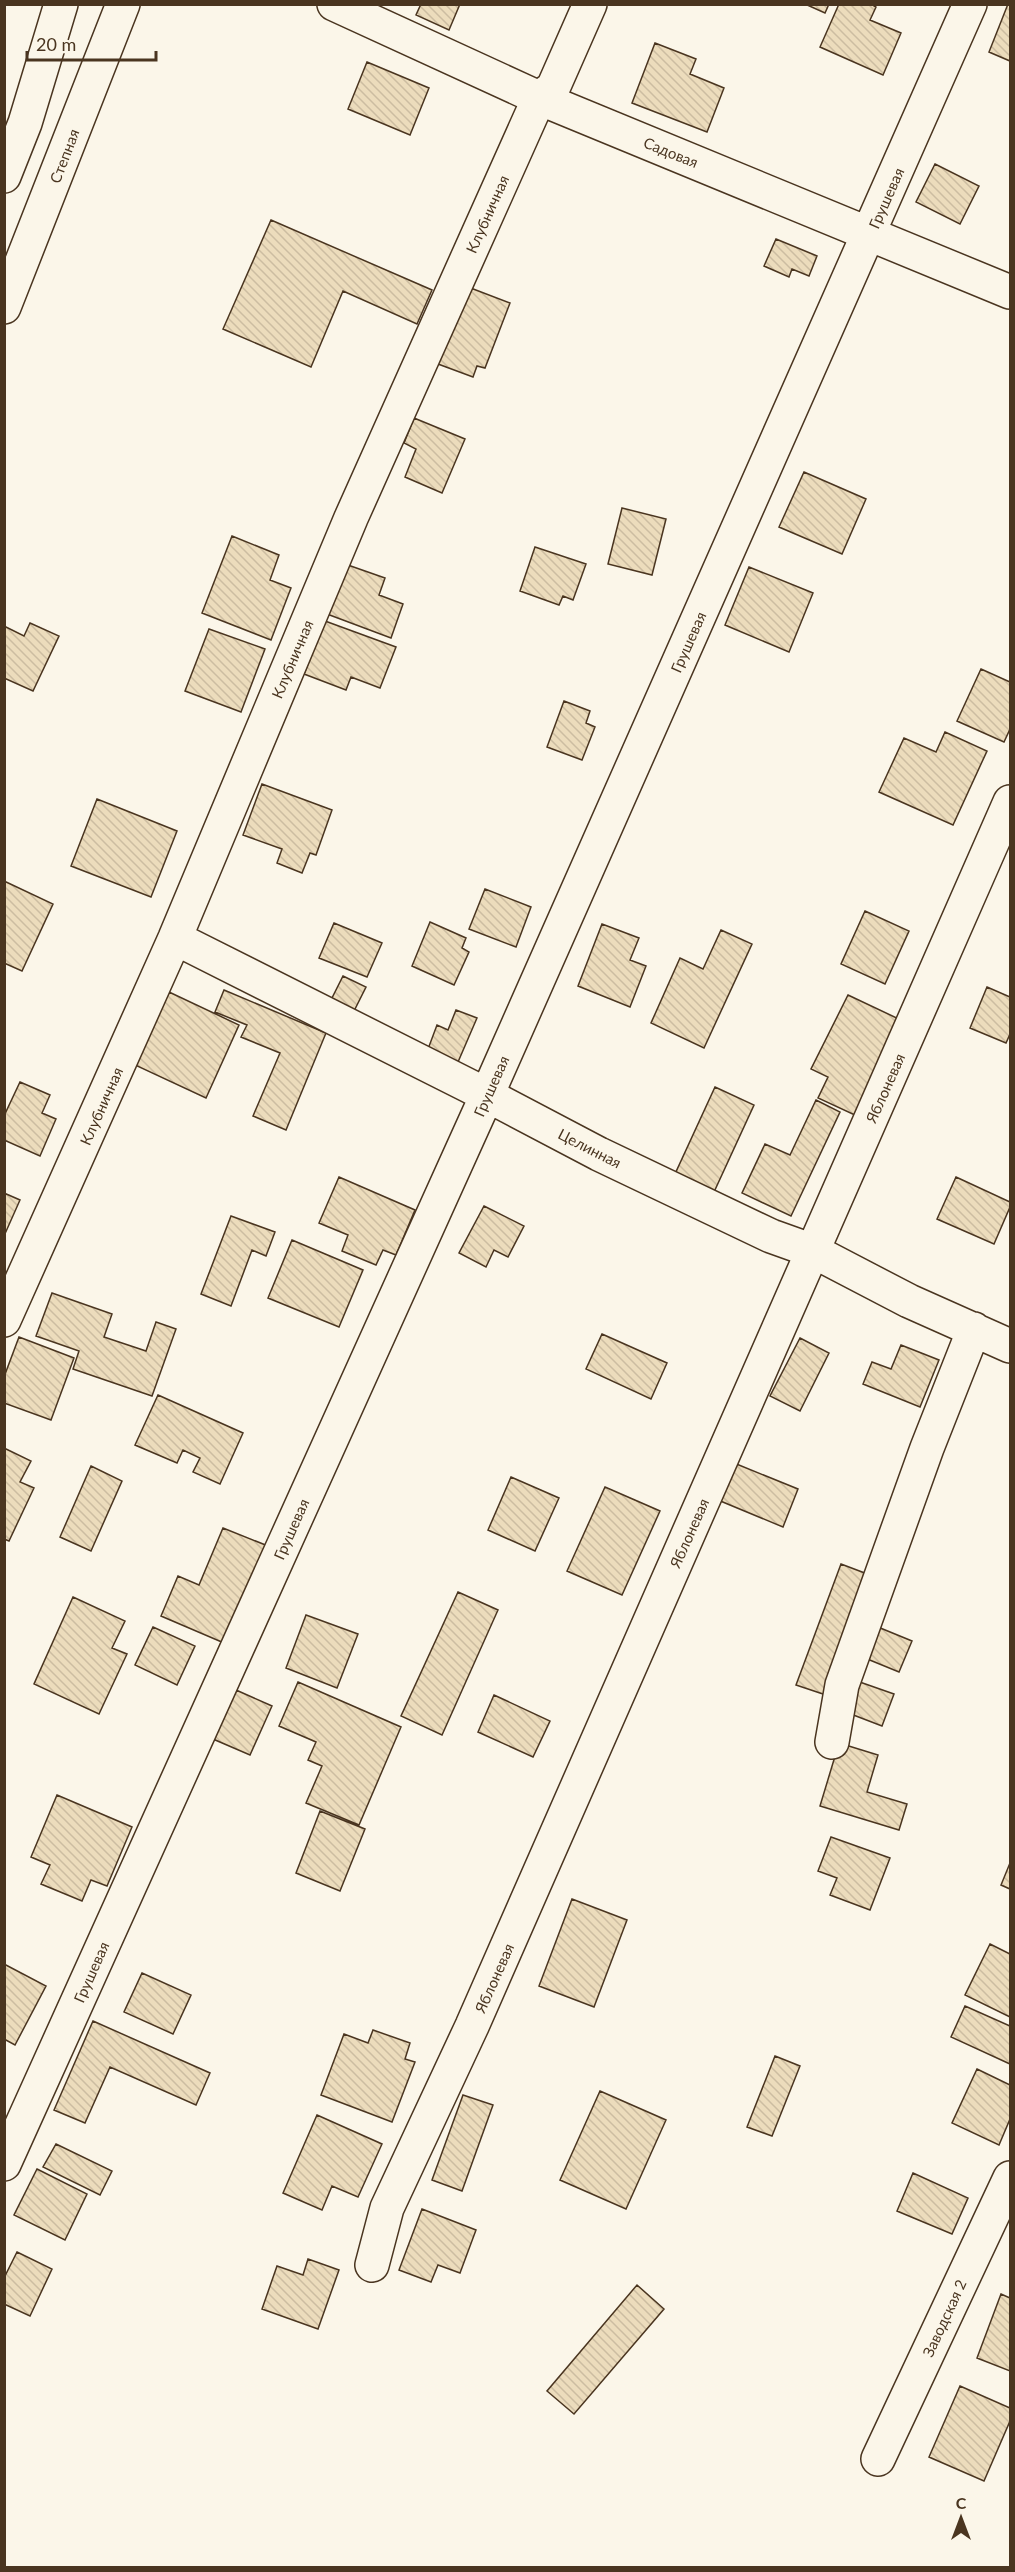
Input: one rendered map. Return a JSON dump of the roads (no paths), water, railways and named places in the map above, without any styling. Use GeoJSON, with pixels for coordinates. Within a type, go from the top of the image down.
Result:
{"type":"FeatureCollection","features":[{"type":"Feature","properties":{"kind":"street"},"geometry":{"type":"LineString","coordinates":[[4,176],[25,123],[61,4]]}},
{"type":"Feature","properties":{"kind":"street","name":"Степная"},"geometry":{"type":"LineString","coordinates":[[4,307],[123,4]]}},
{"type":"Feature","properties":{"kind":"street","name":"Садовая"},"geometry":{"type":"LineString","coordinates":[[334,4],[539,98],[1011,292]]}},
{"type":"Feature","properties":{"kind":"street","name":"Клубничная"},"geometry":{"type":"LineString","coordinates":[[4,1320],[175,938],[351,518],[539,98],[553,88],[590,4]]}},
{"type":"Feature","properties":{"kind":"street","name":"Грушевая"},"geometry":{"type":"LineString","coordinates":[[4,2164],[487,1095],[970,4]]}},
{"type":"Feature","properties":{"kind":"street","name":"Яблоневая"},"geometry":{"type":"LineString","coordinates":[[372,2265],[387,2208],[472,2026],[1011,802]]}},
{"type":"Feature","properties":{"kind":"street","name":"Целинная"},"geometry":{"type":"LineString","coordinates":[[175,938],[599,1154],[771,1236],[813,1251],[909,1301],[1011,1346]]}},
{"type":"Feature","properties":{"kind":"street"},"geometry":{"type":"LineString","coordinates":[[832,1742],[842,1685],[927,1448],[974,1329]]}},
{"type":"Feature","properties":{"kind":"street","name":"Заводская 2"},"geometry":{"type":"LineString","coordinates":[[878,2459],[1011,2178]]}}]}
